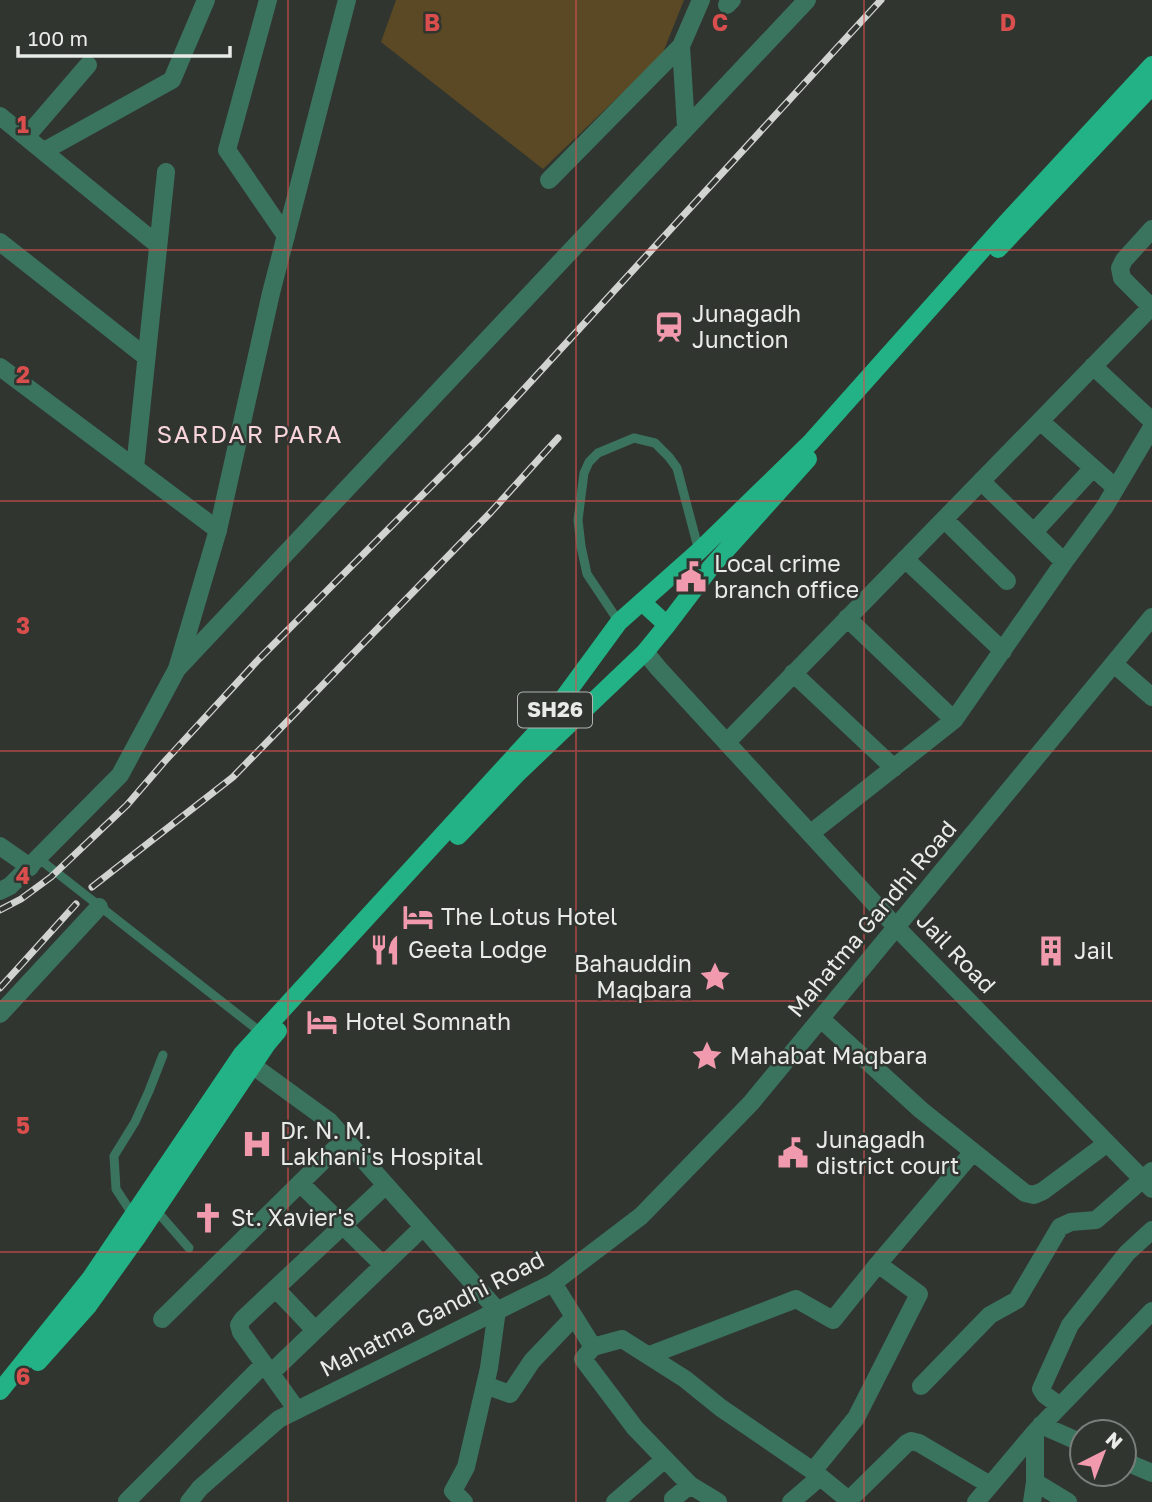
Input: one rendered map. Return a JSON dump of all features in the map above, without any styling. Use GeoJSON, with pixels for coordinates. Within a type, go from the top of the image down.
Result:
{"type":"FeatureCollection","features":[{"type":"Feature","properties":{"kind":"main road","name":"SH26"},"geometry":{"type":"LineString","coordinates":[[0,1404],[88,1306],[252,1065],[266,1036],[545,723],[619,622],[699,551],[811,442],[1006,223],[1152,65]]}},
{"type":"Feature","properties":{"kind":"main road","name":"SH26"},"geometry":{"type":"LineString","coordinates":[[0,1391],[90,1279],[242,1054],[266,1036],[517,774],[645,652],[710,568],[897,359],[1152,86]]}},
{"type":"Feature","properties":{"kind":"main road"},"geometry":{"type":"LineString","coordinates":[[642,602],[667,625]]}},
{"type":"Feature","properties":{"kind":"main road"},"geometry":{"type":"LineString","coordinates":[[582,673],[602,692]]}},
{"type":"Feature","properties":{"kind":"street"},"geometry":{"type":"LineString","coordinates":[[44,151],[172,80],[206,0]]}},
{"type":"Feature","properties":{"kind":"street"},"geometry":{"type":"LineString","coordinates":[[268,0],[226,150],[286,236]]}},
{"type":"Feature","properties":{"kind":"street"},"geometry":{"type":"LineString","coordinates":[[0,891],[10,886],[34,863],[120,775],[177,669],[218,530],[271,293],[347,0]]}},
{"type":"Feature","properties":{"kind":"street"},"geometry":{"type":"LineString","coordinates":[[549,180],[681,46],[701,0]]}},
{"type":"Feature","properties":{"kind":"street"},"geometry":{"type":"LineString","coordinates":[[177,669],[807,0]]}},
{"type":"Feature","properties":{"kind":"street"},"geometry":{"type":"LineString","coordinates":[[681,46],[686,127]]}},
{"type":"Feature","properties":{"kind":"street"},"geometry":{"type":"LineString","coordinates":[[26,137],[88,65]]}},
{"type":"Feature","properties":{"kind":"street"},"geometry":{"type":"LineString","coordinates":[[0,116],[159,245]]}},
{"type":"Feature","properties":{"kind":"street"},"geometry":{"type":"LineString","coordinates":[[135,468],[166,172]]}},
{"type":"Feature","properties":{"kind":"street"},"geometry":{"type":"LineString","coordinates":[[727,742],[1152,306],[1122,278],[1120,268],[1152,229]]}},
{"type":"Feature","properties":{"kind":"street"},"geometry":{"type":"LineString","coordinates":[[0,242],[146,357]]}},
{"type":"Feature","properties":{"kind":"street"},"geometry":{"type":"LineString","coordinates":[[1093,366],[1152,421]]}},
{"type":"Feature","properties":{"kind":"street"},"geometry":{"type":"LineString","coordinates":[[0,367],[218,530]]}},
{"type":"Feature","properties":{"kind":"street"},"geometry":{"type":"LineString","coordinates":[[1040,421],[1116,488]]}},
{"type":"Feature","properties":{"kind":"street"},"geometry":{"type":"LineString","coordinates":[[811,833],[954,720],[1104,508],[1152,428]]}},
{"type":"Feature","properties":{"kind":"street"},"geometry":{"type":"LineString","coordinates":[[1034,532],[1093,468]]}},
{"type":"Feature","properties":{"kind":"street"},"geometry":{"type":"LineString","coordinates":[[981,481],[1064,562]]}},
{"type":"Feature","properties":{"kind":"street"},"geometry":{"type":"LineString","coordinates":[[944,519],[1007,581]]}},
{"type":"Feature","properties":{"kind":"street"},"geometry":{"type":"LineString","coordinates":[[905,559],[1003,651]]}},
{"type":"Feature","properties":{"kind":"street","name":"Mahatma Gandhi Road"},"geometry":{"type":"LineString","coordinates":[[190,1502],[200,1488],[279,1419],[553,1283],[641,1216],[751,1103],[1152,617]]}},
{"type":"Feature","properties":{"kind":"street"},"geometry":{"type":"LineString","coordinates":[[847,618],[954,720]]}},
{"type":"Feature","properties":{"kind":"street","name":"Jail Road"},"geometry":{"type":"LineString","coordinates":[[645,652],[897,928],[1107,1143],[1149,1180]]}},
{"type":"Feature","properties":{"kind":"street"},"geometry":{"type":"LineString","coordinates":[[1114,664],[1152,697]]}},
{"type":"Feature","properties":{"kind":"street"},"geometry":{"type":"LineString","coordinates":[[793,673],[894,768]]}},
{"type":"Feature","properties":{"kind":"street"},"geometry":{"type":"LineString","coordinates":[[0,846],[34,863]]}},
{"type":"Feature","properties":{"kind":"street"},"geometry":{"type":"LineString","coordinates":[[0,1014],[99,907]]}},
{"type":"Feature","properties":{"kind":"street"},"geometry":{"type":"LineString","coordinates":[[821,1019],[921,1110],[1025,1193],[1034,1195],[1043,1191],[1107,1143]]}},
{"type":"Feature","properties":{"kind":"street"},"geometry":{"type":"LineString","coordinates":[[252,1065],[329,1121],[497,1310],[489,1368],[466,1467],[455,1498]]}},
{"type":"Feature","properties":{"kind":"street"},"geometry":{"type":"LineString","coordinates":[[162,1319],[345,1139]]}},
{"type":"Feature","properties":{"kind":"street"},"geometry":{"type":"LineString","coordinates":[[650,1355],[796,1299],[833,1320],[974,1152]]}},
{"type":"Feature","properties":{"kind":"street"},"geometry":{"type":"LineString","coordinates":[[921,1387],[990,1315],[1017,1300],[1060,1227],[1071,1222],[1096,1220],[1149,1180]]}},
{"type":"Feature","properties":{"kind":"street"},"geometry":{"type":"LineString","coordinates":[[300,1183],[383,1265]]}},
{"type":"Feature","properties":{"kind":"street"},"geometry":{"type":"LineString","coordinates":[[298,1410],[241,1332],[239,1325],[386,1185]]}},
{"type":"Feature","properties":{"kind":"street"},"geometry":{"type":"LineString","coordinates":[[127,1501],[267,1368],[316,1330],[423,1227]]}},
{"type":"Feature","properties":{"kind":"street"},"geometry":{"type":"LineString","coordinates":[[1060,1406],[1041,1389],[1070,1325],[1127,1252],[1152,1230]]}},
{"type":"Feature","properties":{"kind":"street"},"geometry":{"type":"LineString","coordinates":[[791,1502],[816,1474],[856,1418],[919,1294],[878,1264]]}},
{"type":"Feature","properties":{"kind":"street"},"geometry":{"type":"LineString","coordinates":[[553,1283],[593,1347]]}},
{"type":"Feature","properties":{"kind":"street"},"geometry":{"type":"LineString","coordinates":[[276,1289],[316,1330]]}},
{"type":"Feature","properties":{"kind":"street"},"geometry":{"type":"LineString","coordinates":[[976,1502],[1038,1428],[1151,1316]]}},
{"type":"Feature","properties":{"kind":"street"},"geometry":{"type":"LineString","coordinates":[[485,1385],[510,1394],[531,1361],[574,1317]]}},
{"type":"Feature","properties":{"kind":"street"},"geometry":{"type":"LineString","coordinates":[[718,1502],[690,1485],[635,1428],[583,1359],[593,1347],[622,1339],[650,1355],[850,1501],[911,1441],[919,1443],[990,1485]]}},
{"type":"Feature","properties":{"kind":"street"},"geometry":{"type":"LineString","coordinates":[[1038,1428],[1068,1438]]}},
{"type":"Feature","properties":{"kind":"street"},"geometry":{"type":"LineString","coordinates":[[1032,1502],[1038,1428]]}},
{"type":"Feature","properties":{"kind":"street"},"geometry":{"type":"LineString","coordinates":[[615,1502],[665,1459]]}},
{"type":"Feature","properties":{"kind":"street"},"geometry":{"type":"LineString","coordinates":[[1035,1482],[1068,1502]]}},
{"type":"Feature","properties":{"kind":"street"},"geometry":{"type":"LineString","coordinates":[[675,1502],[673,1499],[690,1485]]}},
{"type":"Feature","properties":{"kind":"lane"},"geometry":{"type":"LineString","coordinates":[[619,622],[587,574],[580,546],[578,520],[584,473],[589,462],[598,453],[634,438],[655,443],[677,468],[699,551]]}},
{"type":"Feature","properties":{"kind":"lane"},"geometry":{"type":"LineString","coordinates":[[34,863],[99,907],[266,1036]]}},
{"type":"Feature","properties":{"kind":"lane"},"geometry":{"type":"LineString","coordinates":[[133,1215],[116,1189],[114,1156],[135,1122],[163,1055]]}},
{"type":"Feature","properties":{"kind":"lane"},"geometry":{"type":"LineString","coordinates":[[155,1209],[189,1248]]}},
{"type":"Feature","properties":{"kind":"shaded area"},"geometry":{"type":"Polygon","coordinates":[[[396,0],[684,0],[662,55],[543,169],[381,42],[396,0]]]}},
{"type":"Feature","properties":{"kind":"railway"},"geometry":{"type":"LineString","coordinates":[[0,910],[21,899],[51,877],[127,805],[259,659],[480,437],[881,0]]}},
{"type":"Feature","properties":{"kind":"railway"},"geometry":{"type":"LineString","coordinates":[[92,887],[233,777],[491,512],[558,438]]}},
{"type":"Feature","properties":{"kind":"railway"},"geometry":{"type":"LineString","coordinates":[[0,988],[76,904]]}},
{"type":"Feature","properties":{"kind":"place","name":"Junagadh Junction"},"geometry":{"type":"Point","coordinates":[669,327]}},
{"type":"Feature","properties":{"kind":"place","name":"Local crime branch office"},"geometry":{"type":"Point","coordinates":[691,577]}},
{"type":"Feature","properties":{"kind":"place","name":"The Lotus Hotel"},"geometry":{"type":"Point","coordinates":[418,917]}},
{"type":"Feature","properties":{"kind":"place","name":"Geeta Lodge"},"geometry":{"type":"Point","coordinates":[385,950]}},
{"type":"Feature","properties":{"kind":"place","name":"Jail"},"geometry":{"type":"Point","coordinates":[1051,951]}},
{"type":"Feature","properties":{"kind":"place","name":"Bahauddin Maqbara"},"geometry":{"type":"Point","coordinates":[715,977]}},
{"type":"Feature","properties":{"kind":"place","name":"Hotel Somnath"},"geometry":{"type":"Point","coordinates":[322,1022]}},
{"type":"Feature","properties":{"kind":"place","name":"Mahabat Maqbara"},"geometry":{"type":"Point","coordinates":[707,1056]}},
{"type":"Feature","properties":{"kind":"place","name":"Dr. N. M. Lakhani's Hospital"},"geometry":{"type":"Point","coordinates":[257,1144]}},
{"type":"Feature","properties":{"kind":"place","name":"Junagadh district court"},"geometry":{"type":"Point","coordinates":[793,1153]}},
{"type":"Feature","properties":{"kind":"place","name":"St. Xavier's"},"geometry":{"type":"Point","coordinates":[208,1218]}},
{"type":"Feature","properties":{"kind":"district","name":"SARDAR PARA"},"geometry":{"type":"Point","coordinates":[250,435]}}]}
